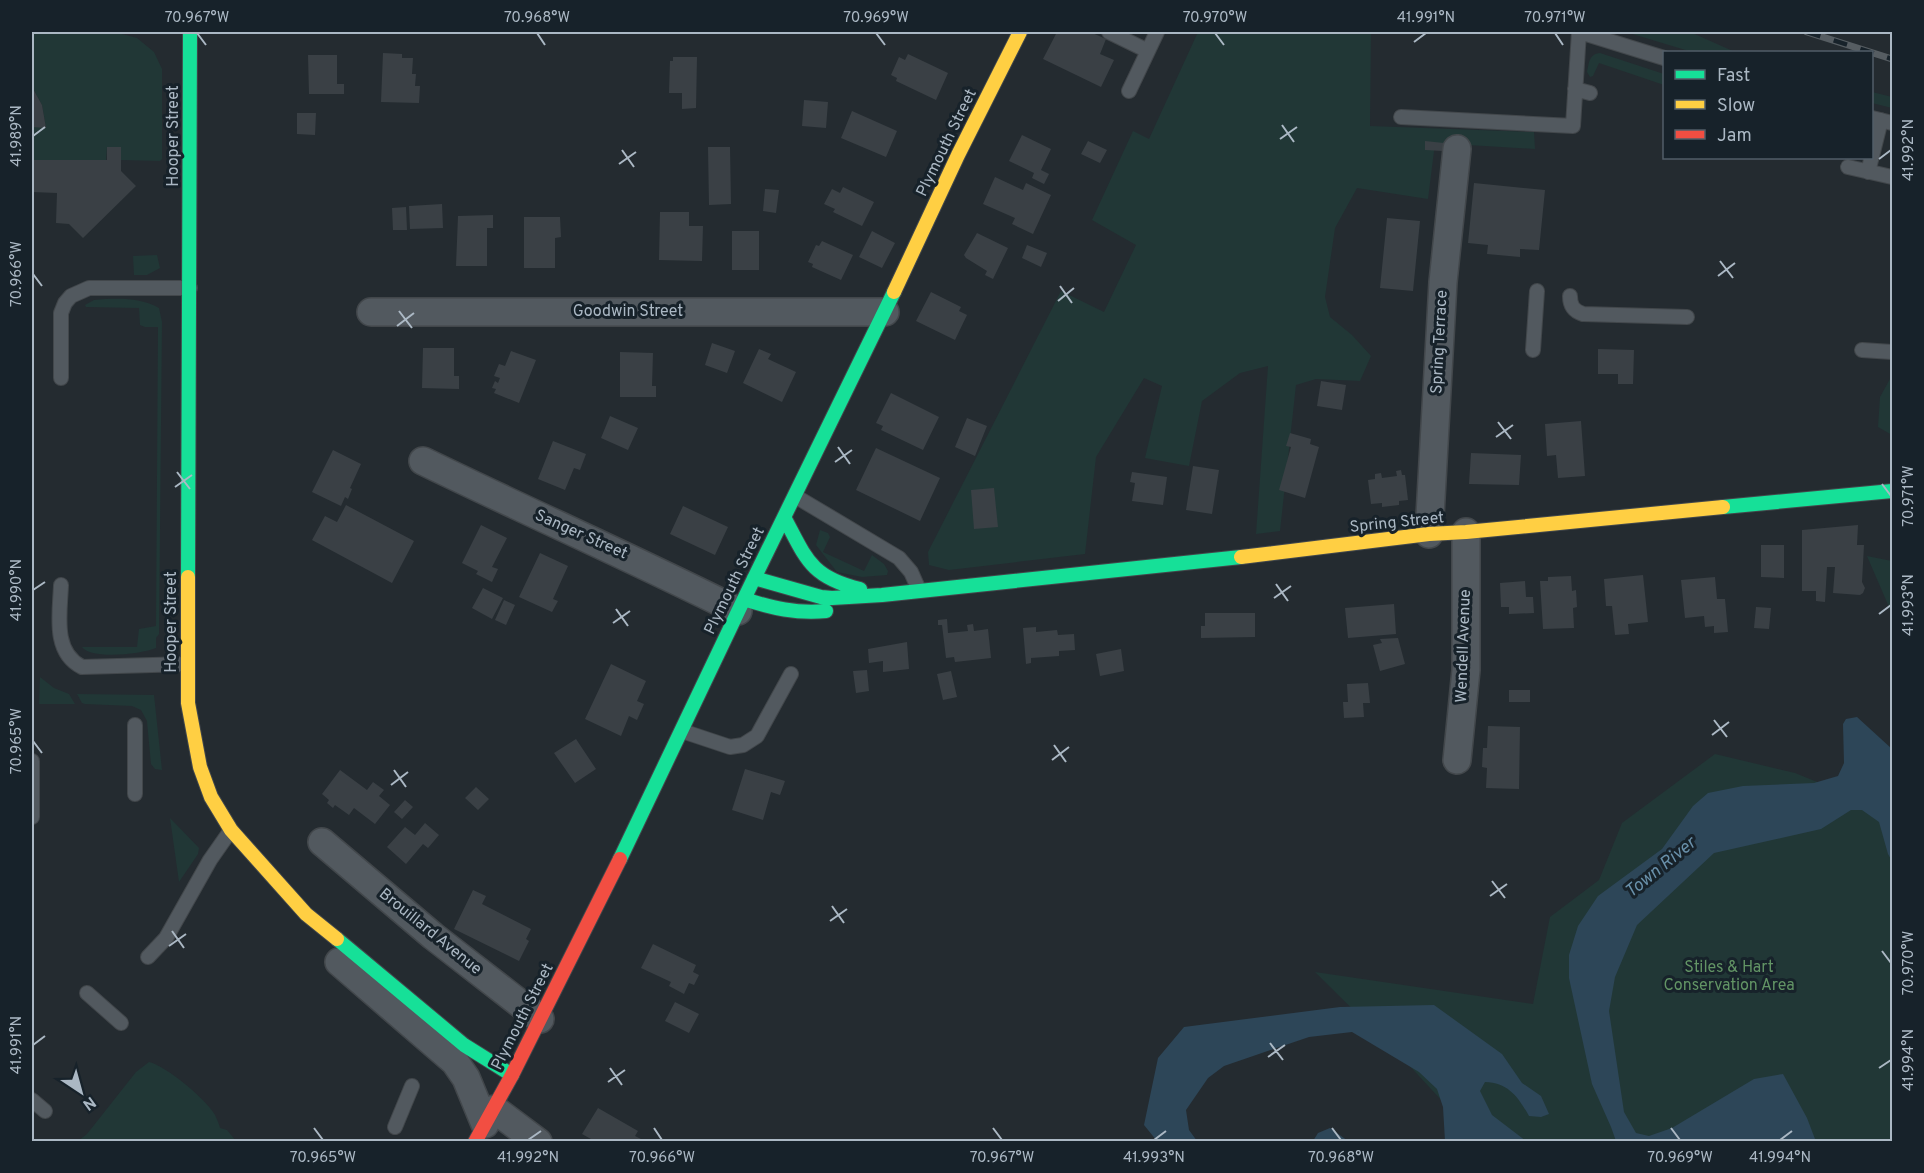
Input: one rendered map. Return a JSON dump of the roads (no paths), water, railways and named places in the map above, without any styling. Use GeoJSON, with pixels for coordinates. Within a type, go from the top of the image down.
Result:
{"type":"FeatureCollection","features":[{"type":"Feature","properties":{"kind":"street","name":"Hooper Street"},"geometry":{"type":"LineString","coordinates":[[190,32],[188,703],[200,767],[211,797],[231,830],[306,914],[464,1046],[512,1076]]}},
{"type":"Feature","properties":{"kind":"street","name":"Plymouth Street"},"geometry":{"type":"LineString","coordinates":[[485,1125],[588,925],[754,578],[885,312],[958,155],[1020,32]]}},
{"type":"Feature","properties":{"kind":"street","name":"Spring Terrace"},"geometry":{"type":"LineString","coordinates":[[1429,534],[1443,282],[1457,149]]}},
{"type":"Feature","properties":{"kind":"street","name":"Goodwin Street"},"geometry":{"type":"LineString","coordinates":[[370,312],[885,312]]}},
{"type":"Feature","properties":{"kind":"street","name":"Sanger Street"},"geometry":{"type":"LineString","coordinates":[[423,462],[546,520],[741,605]]}},
{"type":"Feature","properties":{"kind":"street","name":"Spring Street"},"geometry":{"type":"LineString","coordinates":[[754,578],[821,597],[882,595],[1232,558],[1429,534],[1893,491]]}},
{"type":"Feature","properties":{"kind":"street"},"geometry":{"type":"LineString","coordinates":[[784,517],[812,566],[822,575],[834,581],[882,595]]}},
{"type":"Feature","properties":{"kind":"street","name":"Wendell Avenue"},"geometry":{"type":"LineString","coordinates":[[1457,760],[1466,670],[1466,532]]}},
{"type":"Feature","properties":{"kind":"street","name":"Spring Street"},"geometry":{"type":"LineString","coordinates":[[741,605],[795,613],[814,612],[850,608],[913,592]]}},
{"type":"Feature","properties":{"kind":"street","name":"Brouillard Avenue"},"geometry":{"type":"LineString","coordinates":[[322,842],[433,936],[540,1019]]}},
{"type":"Feature","properties":{"kind":"street"},"geometry":{"type":"LineString","coordinates":[[265,870],[333,957],[455,1062],[466,1078],[485,1125],[538,1142]]}},
{"type":"Feature","properties":{"kind":"lane"},"geometry":{"type":"LineString","coordinates":[[1109,32],[1148,51]]}},
{"type":"Feature","properties":{"kind":"lane"},"geometry":{"type":"LineString","coordinates":[[1129,91],[1157,32]]}},
{"type":"Feature","properties":{"kind":"lane"},"geometry":{"type":"LineString","coordinates":[[1401,117],[1573,126],[1580,32],[1663,57]]}},
{"type":"Feature","properties":{"kind":"lane"},"geometry":{"type":"LineString","coordinates":[[1575,89],[1590,93]]}},
{"type":"Feature","properties":{"kind":"lane"},"geometry":{"type":"LineString","coordinates":[[1873,153],[1882,120]]}},
{"type":"Feature","properties":{"kind":"lane"},"geometry":{"type":"LineString","coordinates":[[1868,172],[1872,159]]}},
{"type":"Feature","properties":{"kind":"lane"},"geometry":{"type":"LineString","coordinates":[[1848,167],[1893,177]]}},
{"type":"Feature","properties":{"kind":"lane"},"geometry":{"type":"LineString","coordinates":[[61,378],[61,313],[71,296],[89,288],[190,288]]}},
{"type":"Feature","properties":{"kind":"lane"},"geometry":{"type":"LineString","coordinates":[[1533,350],[1537,291]]}},
{"type":"Feature","properties":{"kind":"lane"},"geometry":{"type":"LineString","coordinates":[[1570,296],[1572,306],[1578,313],[1583,314],[1687,317]]}},
{"type":"Feature","properties":{"kind":"lane"},"geometry":{"type":"LineString","coordinates":[[1862,350],[1893,352]]}},
{"type":"Feature","properties":{"kind":"lane"},"geometry":{"type":"LineString","coordinates":[[795,496],[899,558],[911,572],[913,592]]}},
{"type":"Feature","properties":{"kind":"lane"},"geometry":{"type":"LineString","coordinates":[[61,585],[61,642],[64,652],[72,662],[82,667],[188,664]]}},
{"type":"Feature","properties":{"kind":"lane"},"geometry":{"type":"LineString","coordinates":[[682,731],[730,747],[743,745],[757,736],[791,674]]}},
{"type":"Feature","properties":{"kind":"lane"},"geometry":{"type":"LineString","coordinates":[[135,725],[135,794]]}},
{"type":"Feature","properties":{"kind":"lane"},"geometry":{"type":"LineString","coordinates":[[32,761],[32,818]]}},
{"type":"Feature","properties":{"kind":"lane"},"geometry":{"type":"LineString","coordinates":[[148,957],[166,938],[210,860],[231,830]]}},
{"type":"Feature","properties":{"kind":"lane"},"geometry":{"type":"LineString","coordinates":[[87,993],[122,1023]]}},
{"type":"Feature","properties":{"kind":"lane"},"geometry":{"type":"LineString","coordinates":[[395,1127],[412,1086]]}},
{"type":"Feature","properties":{"kind":"lane"},"geometry":{"type":"LineString","coordinates":[[32,1100],[45,1111]]}},
{"type":"Feature","properties":{"kind":"water","name":"Town River"},"geometry":{"type":"Polygon","coordinates":[[[1857,717],[1892,749],[1892,861],[1879,822],[1862,810],[1851,810],[1821,829],[1714,853],[1637,925],[1615,977],[1609,1011],[1624,1112],[1636,1133],[1649,1136],[1672,1128],[1754,1079],[1783,1074],[1807,1118],[1814,1141],[1616,1141],[1592,1084],[1569,978],[1569,955],[1578,926],[1598,896],[1662,849],[1693,806],[1708,793],[1743,786],[1814,783],[1838,776],[1844,763],[1843,724],[1846,719],[1857,717]]]}},
{"type":"Feature","properties":{"kind":"water"},"geometry":{"type":"Polygon","coordinates":[[[1434,1005],[1502,1054],[1522,1083],[1541,1096],[1549,1114],[1541,1117],[1529,1116],[1517,1097],[1500,1085],[1485,1082],[1480,1091],[1492,1115],[1526,1141],[1445,1141],[1443,1107],[1437,1089],[1419,1072],[1352,1032],[1309,1037],[1224,1066],[1208,1078],[1186,1110],[1189,1130],[1197,1141],[1157,1141],[1144,1125],[1158,1058],[1184,1027],[1340,1007],[1434,1005]]]}},
{"type":"Feature","properties":{"kind":"water"},"geometry":{"type":"Polygon","coordinates":[[[1330,1128],[1348,1141],[1313,1141],[1318,1133],[1330,1128]]]}},
{"type":"Feature","properties":{"kind":"railway"},"geometry":{"type":"LineString","coordinates":[[1807,32],[1867,51]]}},
{"type":"Feature","properties":{"kind":"railway"},"geometry":{"type":"LineString","coordinates":[[1873,53],[1892,59]]}},
{"type":"Feature","properties":{"kind":"park label","name":"Stiles & Hart Conservation Area"},"geometry":{"type":"Point","coordinates":[1729,977]}}]}
